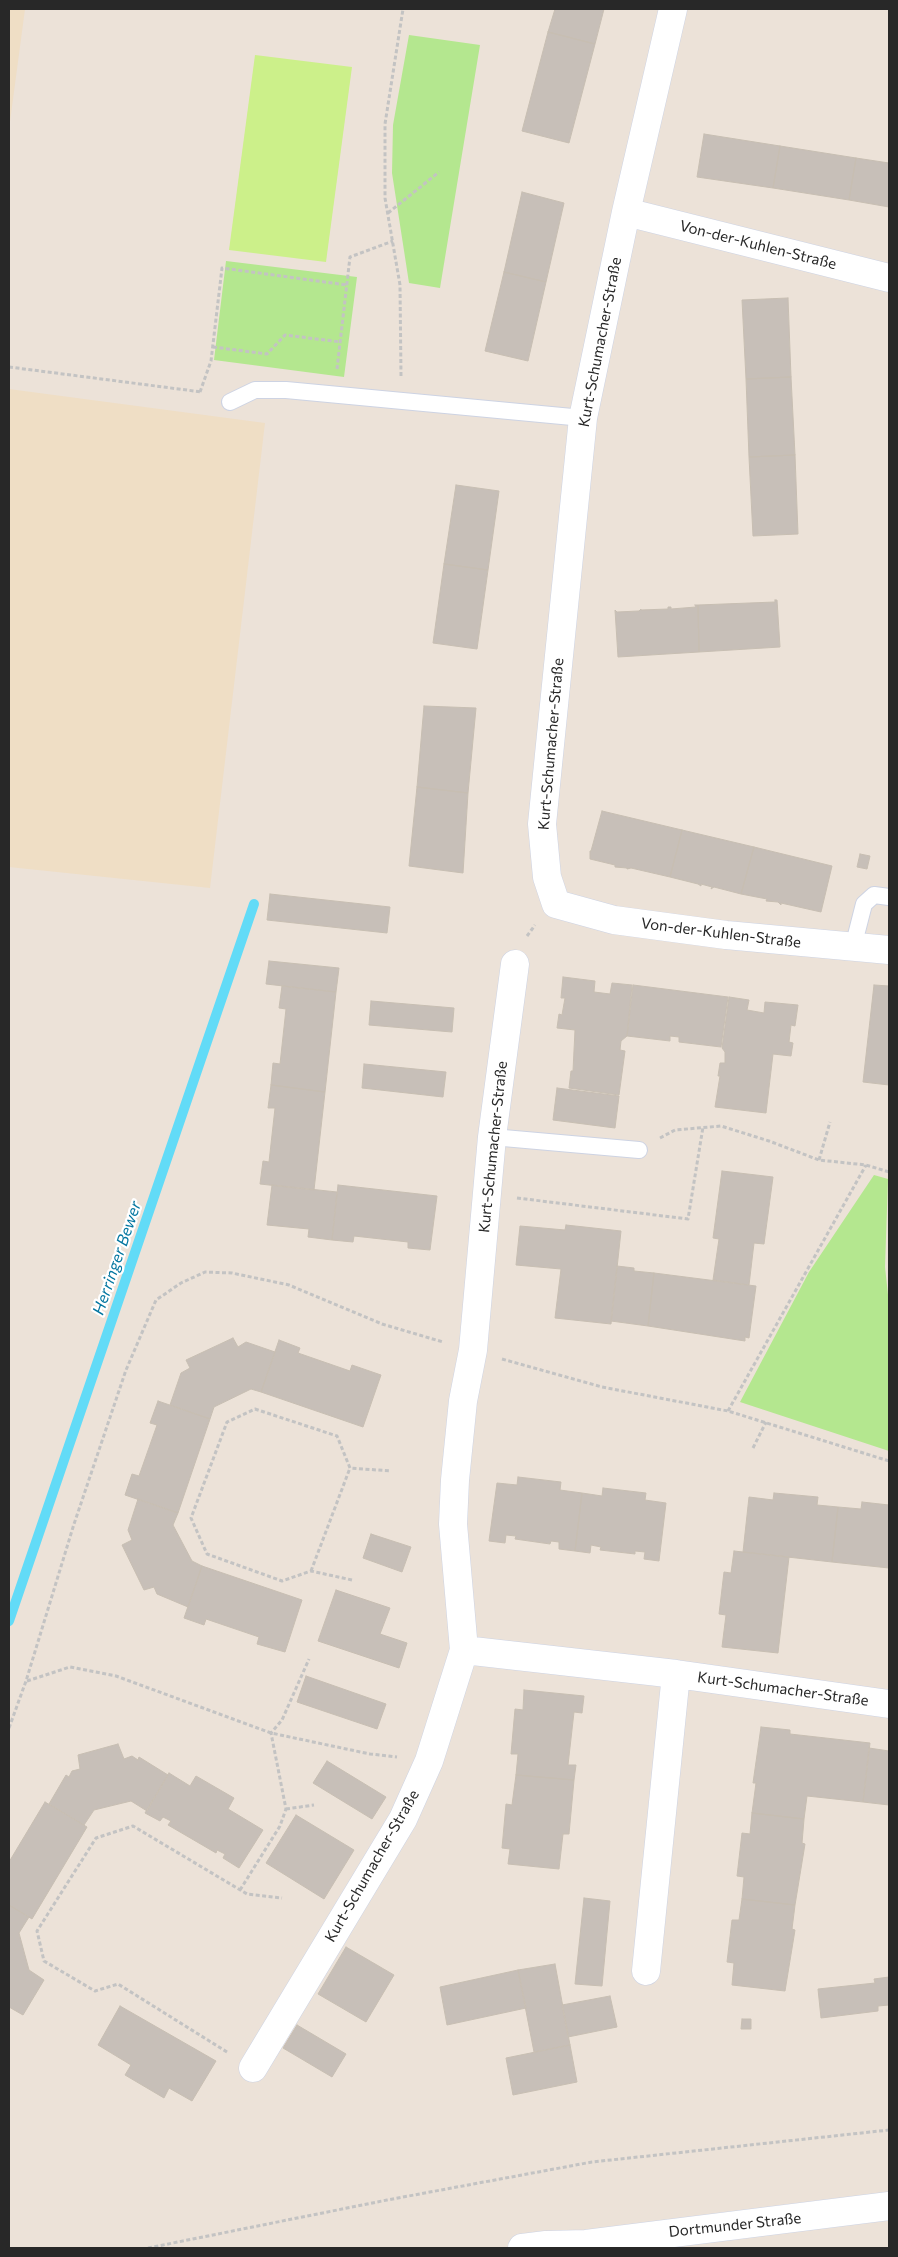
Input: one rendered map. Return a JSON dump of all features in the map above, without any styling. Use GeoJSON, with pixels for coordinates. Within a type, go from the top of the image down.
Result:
{"type":"FeatureCollection","features":[{"type":"Feature","properties":{"kind":"street","name":"Kurt-Schumacher-Straße"},"geometry":{"type":"LineString","coordinates":[[556,904],[547,877],[542,824],[583,418],[626,212],[672,9]]}},
{"type":"Feature","properties":{"kind":"street","name":"Von-der-Kuhlen-Straße"},"geometry":{"type":"LineString","coordinates":[[626,212],[889,278]]}},
{"type":"Feature","properties":{"kind":"street","name":"Von-der-Kuhlen-Straße"},"geometry":{"type":"LineString","coordinates":[[556,904],[614,920],[726,934],[889,950]]}},
{"type":"Feature","properties":{"kind":"street","name":"Kurt-Schumacher-Straße"},"geometry":{"type":"LineString","coordinates":[[253,2068],[403,1819],[430,1761],[464,1650],[453,1524],[455,1480],[463,1400],[473,1350],[492,1137],[515,964]]}},
{"type":"Feature","properties":{"kind":"street","name":"Kurt-Schumacher-Straße"},"geometry":{"type":"LineString","coordinates":[[464,1650],[676,1674],[889,1704]]}},
{"type":"Feature","properties":{"kind":"street","name":"Kurt-Schumacher-Straße"},"geometry":{"type":"LineString","coordinates":[[646,1971],[676,1674]]}},
{"type":"Feature","properties":{"kind":"street","name":"Dortmunder Straße"},"geometry":{"type":"LineString","coordinates":[[522,2248],[586,2244],[889,2206]]}},
{"type":"Feature","properties":{"kind":"lane"},"geometry":{"type":"LineString","coordinates":[[230,402],[255,390],[335,394],[402,403],[583,418]]}},
{"type":"Feature","properties":{"kind":"lane"},"geometry":{"type":"LineString","coordinates":[[853,947],[864,904],[874,895],[889,897]]}},
{"type":"Feature","properties":{"kind":"lane"},"geometry":{"type":"LineString","coordinates":[[492,1137],[639,1150]]}},
{"type":"Feature","properties":{"kind":"path"},"geometry":{"type":"LineString","coordinates":[[402,403],[400,285],[385,198],[385,124],[403,9]]}},
{"type":"Feature","properties":{"kind":"path"},"geometry":{"type":"LineString","coordinates":[[388,213],[440,172]]}},
{"type":"Feature","properties":{"kind":"path"},"geometry":{"type":"LineString","coordinates":[[335,394],[350,257],[393,241]]}},
{"type":"Feature","properties":{"kind":"path"},"geometry":{"type":"LineString","coordinates":[[200,392],[211,361],[222,268],[347,285]]}},
{"type":"Feature","properties":{"kind":"path"},"geometry":{"type":"LineString","coordinates":[[213,346],[267,354],[285,335],[341,342]]}},
{"type":"Feature","properties":{"kind":"path"},"geometry":{"type":"LineString","coordinates":[[9,367],[200,392],[230,402]]}},
{"type":"Feature","properties":{"kind":"path"},"geometry":{"type":"LineString","coordinates":[[515,964],[530,930],[556,904]]}},
{"type":"Feature","properties":{"kind":"path"},"geometry":{"type":"LineString","coordinates":[[818,1160],[830,1122]]}},
{"type":"Feature","properties":{"kind":"path"},"geometry":{"type":"LineString","coordinates":[[639,1150],[675,1130],[721,1126],[769,1141],[818,1160],[866,1165],[889,1172]]}},
{"type":"Feature","properties":{"kind":"path"},"geometry":{"type":"LineString","coordinates":[[487,1196],[504,1196],[688,1219],[703,1127]]}},
{"type":"Feature","properties":{"kind":"path"},"geometry":{"type":"LineString","coordinates":[[728,1411],[866,1165]]}},
{"type":"Feature","properties":{"kind":"path"},"geometry":{"type":"LineString","coordinates":[[9,1728],[26,1681],[74,1524],[126,1370],[156,1300],[181,1283],[205,1272],[232,1273],[289,1285],[382,1324],[602,1387],[728,1411],[889,1461]]}},
{"type":"Feature","properties":{"kind":"path"},"geometry":{"type":"LineString","coordinates":[[312,1571],[350,1468],[337,1436],[255,1409],[227,1422],[191,1518],[207,1554],[282,1581],[312,1571],[352,1580]]}},
{"type":"Feature","properties":{"kind":"path"},"geometry":{"type":"LineString","coordinates":[[753,1448],[766,1422]]}},
{"type":"Feature","properties":{"kind":"path"},"geometry":{"type":"LineString","coordinates":[[350,1468],[391,1471]]}},
{"type":"Feature","properties":{"kind":"path"},"geometry":{"type":"LineString","coordinates":[[271,1732],[282,1720],[309,1659]]}},
{"type":"Feature","properties":{"kind":"path"},"geometry":{"type":"LineString","coordinates":[[26,1681],[70,1667],[116,1676],[271,1732],[370,1754],[430,1761]]}},
{"type":"Feature","properties":{"kind":"path"},"geometry":{"type":"LineString","coordinates":[[240,1890],[280,1826],[286,1809],[271,1732]]}},
{"type":"Feature","properties":{"kind":"path"},"geometry":{"type":"LineString","coordinates":[[286,1809],[314,1805]]}},
{"type":"Feature","properties":{"kind":"path"},"geometry":{"type":"LineString","coordinates":[[253,2068],[118,1984],[95,1991],[44,1961],[37,1931],[96,1838],[134,1826],[246,1894],[282,1898]]}},
{"type":"Feature","properties":{"kind":"path"},"geometry":{"type":"LineString","coordinates":[[148,2248],[387,2200],[592,2162],[889,2130]]}},
{"type":"Feature","properties":{"kind":"shaded area"},"geometry":{"type":"Polygon","coordinates":[[[9,9],[25,9],[9,129],[9,9]]]}},
{"type":"Feature","properties":{"kind":"shaded area"},"geometry":{"type":"Polygon","coordinates":[[[9,389],[265,423],[210,888],[9,867],[9,389]]]}},
{"type":"Feature","properties":{"kind":"green space"},"geometry":{"type":"Polygon","coordinates":[[[409,35],[480,45],[440,288],[409,283],[392,173],[393,125],[409,35]]]}},
{"type":"Feature","properties":{"kind":"green space"},"geometry":{"type":"Polygon","coordinates":[[[255,55],[352,67],[326,262],[229,250],[255,55]]]}},
{"type":"Feature","properties":{"kind":"green space"},"geometry":{"type":"Polygon","coordinates":[[[226,261],[357,277],[344,377],[214,360],[226,261]]]}},
{"type":"Feature","properties":{"kind":"green space"},"geometry":{"type":"Polygon","coordinates":[[[874,1175],[888,1179],[885,1267],[889,1304],[889,1451],[740,1402],[809,1272],[874,1175]]]}},
{"type":"Feature","properties":{"kind":"building"},"geometry":{"type":"Polygon","coordinates":[[[555,9],[604,9],[595,44],[548,32],[555,9]]]}},
{"type":"Feature","properties":{"kind":"building"},"geometry":{"type":"Polygon","coordinates":[[[548,32],[595,44],[569,143],[522,131],[548,32]]]}},
{"type":"Feature","properties":{"kind":"building"},"geometry":{"type":"Polygon","coordinates":[[[704,134],[780,146],[773,188],[697,177],[704,134]]]}},
{"type":"Feature","properties":{"kind":"building"},"geometry":{"type":"Polygon","coordinates":[[[780,146],[856,158],[849,200],[773,188],[780,146]]]}},
{"type":"Feature","properties":{"kind":"building"},"geometry":{"type":"Polygon","coordinates":[[[856,158],[889,163],[889,207],[849,200],[856,158]]]}},
{"type":"Feature","properties":{"kind":"building"},"geometry":{"type":"Polygon","coordinates":[[[522,192],[564,203],[546,282],[504,272],[522,192]]]}},
{"type":"Feature","properties":{"kind":"building"},"geometry":{"type":"Polygon","coordinates":[[[504,272],[546,282],[528,361],[485,351],[504,272]]]}},
{"type":"Feature","properties":{"kind":"building"},"geometry":{"type":"Polygon","coordinates":[[[788,298],[791,377],[746,379],[742,300],[788,298]]]}},
{"type":"Feature","properties":{"kind":"building"},"geometry":{"type":"Polygon","coordinates":[[[791,377],[795,455],[749,457],[746,379],[791,377]]]}},
{"type":"Feature","properties":{"kind":"building"},"geometry":{"type":"Polygon","coordinates":[[[795,455],[798,534],[753,536],[749,457],[795,455]]]}},
{"type":"Feature","properties":{"kind":"building"},"geometry":{"type":"Polygon","coordinates":[[[456,485],[499,491],[488,570],[444,564],[456,485]]]}},
{"type":"Feature","properties":{"kind":"building"},"geometry":{"type":"Polygon","coordinates":[[[444,564],[488,570],[477,649],[433,643],[444,564]]]}},
{"type":"Feature","properties":{"kind":"building"},"geometry":{"type":"Polygon","coordinates":[[[777,600],[780,647],[699,652],[698,605],[775,602],[777,600]]]}},
{"type":"Feature","properties":{"kind":"building"},"geometry":{"type":"Polygon","coordinates":[[[695,605],[698,605],[699,652],[618,657],[615,610],[617,612],[639,611],[641,609],[668,609],[668,607],[671,607],[671,609],[696,607],[695,605]]]}},
{"type":"Feature","properties":{"kind":"building"},"geometry":{"type":"Polygon","coordinates":[[[424,706],[476,708],[468,793],[417,787],[424,706]]]}},
{"type":"Feature","properties":{"kind":"building"},"geometry":{"type":"Polygon","coordinates":[[[417,787],[468,793],[463,873],[409,866],[417,787]]]}},
{"type":"Feature","properties":{"kind":"building"},"geometry":{"type":"Polygon","coordinates":[[[602,811],[682,830],[670,877],[631,868],[615,867],[615,865],[590,859],[590,851],[602,811]]]}},
{"type":"Feature","properties":{"kind":"building"},"geometry":{"type":"Polygon","coordinates":[[[682,830],[754,847],[741,894],[714,887],[711,889],[712,887],[701,884],[701,886],[670,877],[682,830]]]}},
{"type":"Feature","properties":{"kind":"building"},"geometry":{"type":"Polygon","coordinates":[[[754,847],[832,866],[821,912],[781,903],[781,905],[778,902],[766,901],[767,899],[741,894],[754,847]]]}},
{"type":"Feature","properties":{"kind":"building"},"geometry":{"type":"Polygon","coordinates":[[[860,854],[870,856],[867,869],[857,867],[860,854]]]}},
{"type":"Feature","properties":{"kind":"building"},"geometry":{"type":"Polygon","coordinates":[[[270,894],[390,907],[387,933],[267,920],[270,894]]]}},
{"type":"Feature","properties":{"kind":"building"},"geometry":{"type":"Polygon","coordinates":[[[269,961],[339,968],[336,992],[266,984],[269,961]]]}},
{"type":"Feature","properties":{"kind":"building"},"geometry":{"type":"Polygon","coordinates":[[[563,977],[595,981],[594,992],[610,994],[612,983],[632,985],[627,1036],[621,1041],[620,1050],[625,1051],[619,1095],[569,1088],[571,1071],[573,1071],[575,1030],[557,1028],[559,1014],[562,1015],[565,998],[561,998],[563,977]]]}},
{"type":"Feature","properties":{"kind":"building"},"geometry":{"type":"Polygon","coordinates":[[[633,985],[728,997],[721,1047],[679,1042],[679,1037],[670,1036],[670,1041],[627,1036],[633,985]]]}},
{"type":"Feature","properties":{"kind":"building"},"geometry":{"type":"Polygon","coordinates":[[[874,985],[889,986],[889,1085],[863,1082],[874,985]]]}},
{"type":"Feature","properties":{"kind":"building"},"geometry":{"type":"Polygon","coordinates":[[[282,986],[336,992],[325,1092],[271,1085],[273,1063],[280,1064],[286,1009],[279,1008],[282,986]]]}},
{"type":"Feature","properties":{"kind":"building"},"geometry":{"type":"Polygon","coordinates":[[[729,997],[749,1000],[747,1010],[764,1013],[765,1002],[798,1005],[795,1026],[791,1025],[789,1042],[793,1043],[791,1056],[773,1054],[766,1113],[715,1107],[720,1063],[725,1063],[725,1052],[722,1048],[729,997]]]}},
{"type":"Feature","properties":{"kind":"building"},"geometry":{"type":"Polygon","coordinates":[[[371,1001],[454,1008],[452,1032],[369,1025],[371,1001]]]}},
{"type":"Feature","properties":{"kind":"building"},"geometry":{"type":"Polygon","coordinates":[[[364,1064],[446,1072],[443,1097],[362,1088],[364,1064]]]}},
{"type":"Feature","properties":{"kind":"building"},"geometry":{"type":"Polygon","coordinates":[[[271,1085],[325,1092],[314,1190],[260,1184],[263,1161],[269,1162],[275,1108],[268,1108],[271,1085]]]}},
{"type":"Feature","properties":{"kind":"building"},"geometry":{"type":"Polygon","coordinates":[[[557,1088],[619,1096],[615,1128],[553,1120],[557,1088]]]}},
{"type":"Feature","properties":{"kind":"building"},"geometry":{"type":"Polygon","coordinates":[[[722,1171],[773,1177],[764,1244],[754,1243],[749,1285],[713,1280],[719,1239],[713,1238],[722,1171]]]}},
{"type":"Feature","properties":{"kind":"building"},"geometry":{"type":"Polygon","coordinates":[[[272,1185],[337,1192],[332,1240],[308,1237],[309,1229],[267,1225],[272,1185]]]}},
{"type":"Feature","properties":{"kind":"building"},"geometry":{"type":"Polygon","coordinates":[[[338,1185],[437,1196],[430,1250],[408,1248],[408,1242],[354,1236],[353,1242],[332,1240],[338,1185]]]}},
{"type":"Feature","properties":{"kind":"building"},"geometry":{"type":"Polygon","coordinates":[[[566,1225],[621,1231],[611,1324],[555,1318],[561,1269],[516,1265],[520,1226],[565,1230],[566,1225]]]}},
{"type":"Feature","properties":{"kind":"building"},"geometry":{"type":"Polygon","coordinates":[[[617,1266],[634,1268],[634,1271],[654,1273],[648,1326],[611,1321],[617,1266]]]}},
{"type":"Feature","properties":{"kind":"building"},"geometry":{"type":"Polygon","coordinates":[[[654,1273],[756,1286],[749,1338],[745,1337],[745,1341],[648,1326],[654,1273]]]}},
{"type":"Feature","properties":{"kind":"building"},"geometry":{"type":"Polygon","coordinates":[[[233,1338],[238,1347],[246,1342],[275,1352],[261,1392],[251,1389],[214,1407],[210,1419],[170,1405],[181,1373],[190,1368],[186,1360],[233,1338]]]}},
{"type":"Feature","properties":{"kind":"building"},"geometry":{"type":"Polygon","coordinates":[[[279,1340],[300,1348],[298,1353],[350,1371],[352,1365],[381,1375],[363,1427],[261,1392],[279,1340]]]}},
{"type":"Feature","properties":{"kind":"building"},"geometry":{"type":"Polygon","coordinates":[[[158,1401],[210,1419],[178,1513],[125,1495],[132,1474],[139,1476],[157,1425],[150,1423],[158,1401]]]}},
{"type":"Feature","properties":{"kind":"building"},"geometry":{"type":"Polygon","coordinates":[[[518,1477],[561,1482],[560,1490],[582,1493],[575,1551],[559,1549],[559,1542],[551,1541],[550,1544],[515,1539],[516,1536],[506,1535],[505,1543],[489,1541],[497,1483],[517,1485],[518,1477]]]}},
{"type":"Feature","properties":{"kind":"building"},"geometry":{"type":"Polygon","coordinates":[[[603,1488],[646,1493],[645,1500],[666,1503],[659,1561],[644,1559],[645,1552],[635,1551],[635,1554],[600,1550],[601,1547],[591,1545],[590,1553],[575,1551],[582,1493],[602,1496],[603,1488]]]}},
{"type":"Feature","properties":{"kind":"building"},"geometry":{"type":"Polygon","coordinates":[[[774,1493],[818,1497],[817,1505],[838,1507],[832,1562],[743,1552],[749,1497],[773,1500],[774,1493]]]}},
{"type":"Feature","properties":{"kind":"building"},"geometry":{"type":"Polygon","coordinates":[[[138,1499],[178,1513],[173,1525],[192,1561],[202,1566],[188,1607],[157,1594],[154,1587],[144,1590],[122,1545],[132,1540],[128,1530],[138,1499]]]}},
{"type":"Feature","properties":{"kind":"building"},"geometry":{"type":"Polygon","coordinates":[[[862,1502],[889,1505],[889,1568],[832,1562],[838,1507],[861,1509],[862,1502]]]}},
{"type":"Feature","properties":{"kind":"building"},"geometry":{"type":"Polygon","coordinates":[[[371,1534],[411,1547],[402,1572],[363,1558],[371,1534]]]}},
{"type":"Feature","properties":{"kind":"building"},"geometry":{"type":"Polygon","coordinates":[[[734,1551],[789,1557],[778,1653],[722,1647],[726,1615],[719,1614],[724,1572],[731,1573],[734,1551]]]}},
{"type":"Feature","properties":{"kind":"building"},"geometry":{"type":"Polygon","coordinates":[[[202,1566],[302,1600],[285,1652],[257,1644],[259,1637],[206,1619],[204,1625],[184,1618],[202,1566]]]}},
{"type":"Feature","properties":{"kind":"building"},"geometry":{"type":"Polygon","coordinates":[[[336,1590],[390,1608],[380,1634],[407,1643],[399,1668],[318,1641],[336,1590]]]}},
{"type":"Feature","properties":{"kind":"building"},"geometry":{"type":"Polygon","coordinates":[[[306,1676],[386,1704],[377,1729],[297,1702],[306,1676]]]}},
{"type":"Feature","properties":{"kind":"building"},"geometry":{"type":"Polygon","coordinates":[[[524,1690],[584,1696],[582,1713],[574,1712],[568,1765],[576,1765],[574,1780],[516,1775],[518,1754],[511,1754],[515,1709],[523,1710],[524,1690]]]}},
{"type":"Feature","properties":{"kind":"building"},"geometry":{"type":"Polygon","coordinates":[[[761,1727],[790,1730],[790,1734],[870,1743],[863,1802],[807,1796],[804,1819],[752,1813],[756,1783],[753,1783],[761,1727]]]}},
{"type":"Feature","properties":{"kind":"building"},"geometry":{"type":"Polygon","coordinates":[[[118,1744],[124,1759],[132,1756],[138,1760],[139,1757],[168,1775],[147,1811],[131,1801],[94,1810],[84,1825],[49,1804],[66,1775],[69,1777],[72,1771],[80,1769],[78,1755],[118,1744]]]}},
{"type":"Feature","properties":{"kind":"building"},"geometry":{"type":"Polygon","coordinates":[[[869,1748],[889,1751],[889,1805],[863,1802],[869,1748]]]}},
{"type":"Feature","properties":{"kind":"building"},"geometry":{"type":"Polygon","coordinates":[[[327,1761],[386,1797],[372,1819],[313,1783],[327,1761]]]}},
{"type":"Feature","properties":{"kind":"building"},"geometry":{"type":"Polygon","coordinates":[[[169,1773],[190,1786],[196,1776],[234,1798],[228,1809],[263,1830],[239,1868],[223,1858],[225,1854],[217,1850],[216,1853],[168,1825],[171,1821],[163,1817],[160,1821],[145,1813],[169,1773]]]}},
{"type":"Feature","properties":{"kind":"building"},"geometry":{"type":"Polygon","coordinates":[[[516,1775],[574,1780],[569,1834],[563,1834],[559,1869],[508,1864],[510,1849],[502,1848],[506,1804],[512,1805],[516,1775]]]}},
{"type":"Feature","properties":{"kind":"building"},"geometry":{"type":"Polygon","coordinates":[[[45,1802],[87,1827],[32,1919],[9,1905],[9,1862],[45,1802]]]}},
{"type":"Feature","properties":{"kind":"building"},"geometry":{"type":"Polygon","coordinates":[[[752,1813],[804,1819],[802,1843],[805,1844],[795,1905],[742,1899],[744,1877],[737,1876],[742,1833],[750,1834],[752,1813]]]}},
{"type":"Feature","properties":{"kind":"building"},"geometry":{"type":"Polygon","coordinates":[[[296,1815],[354,1850],[324,1899],[266,1863],[296,1815]]]}},
{"type":"Feature","properties":{"kind":"building"},"geometry":{"type":"Polygon","coordinates":[[[584,1898],[610,1901],[602,1986],[575,1984],[584,1898]]]}},
{"type":"Feature","properties":{"kind":"building"},"geometry":{"type":"Polygon","coordinates":[[[742,1899],[795,1905],[792,1929],[795,1930],[785,1991],[732,1985],[734,1963],[727,1962],[732,1920],[739,1920],[742,1899]]]}},
{"type":"Feature","properties":{"kind":"building"},"geometry":{"type":"Polygon","coordinates":[[[9,1905],[29,1917],[19,1933],[29,1970],[44,1980],[23,2015],[9,2007],[9,1905]]]}},
{"type":"Feature","properties":{"kind":"building"},"geometry":{"type":"Polygon","coordinates":[[[346,1947],[394,1975],[366,2022],[318,1994],[346,1947]]]}},
{"type":"Feature","properties":{"kind":"building"},"geometry":{"type":"Polygon","coordinates":[[[555,1964],[570,2045],[534,2052],[518,1970],[555,1964]]]}},
{"type":"Feature","properties":{"kind":"building"},"geometry":{"type":"Polygon","coordinates":[[[518,1970],[526,2008],[447,2025],[440,1987],[518,1970]]]}},
{"type":"Feature","properties":{"kind":"building"},"geometry":{"type":"Polygon","coordinates":[[[889,1977],[889,2005],[878,2006],[878,2011],[821,2018],[818,1989],[875,1983],[874,1979],[889,1977]]]}},
{"type":"Feature","properties":{"kind":"building"},"geometry":{"type":"Polygon","coordinates":[[[610,1996],[617,2027],[568,2037],[562,2005],[610,1996]]]}},
{"type":"Feature","properties":{"kind":"building"},"geometry":{"type":"Polygon","coordinates":[[[120,2006],[216,2061],[192,2101],[169,2088],[164,2098],[125,2075],[131,2065],[98,2045],[120,2006]]]}},
{"type":"Feature","properties":{"kind":"building"},"geometry":{"type":"Polygon","coordinates":[[[742,2019],[751,2019],[751,2029],[741,2029],[742,2019]]]}},
{"type":"Feature","properties":{"kind":"building"},"geometry":{"type":"Polygon","coordinates":[[[297,2025],[346,2054],[332,2077],[283,2048],[297,2025]]]}},
{"type":"Feature","properties":{"kind":"building"},"geometry":{"type":"Polygon","coordinates":[[[570,2045],[577,2082],[513,2095],[506,2058],[570,2045]]]}},
{"type":"Feature","properties":{"kind":"waterway","name":"Herringer Bewer"},"geometry":{"type":"LineString","coordinates":[[9,1621],[254,904]]}}]}
